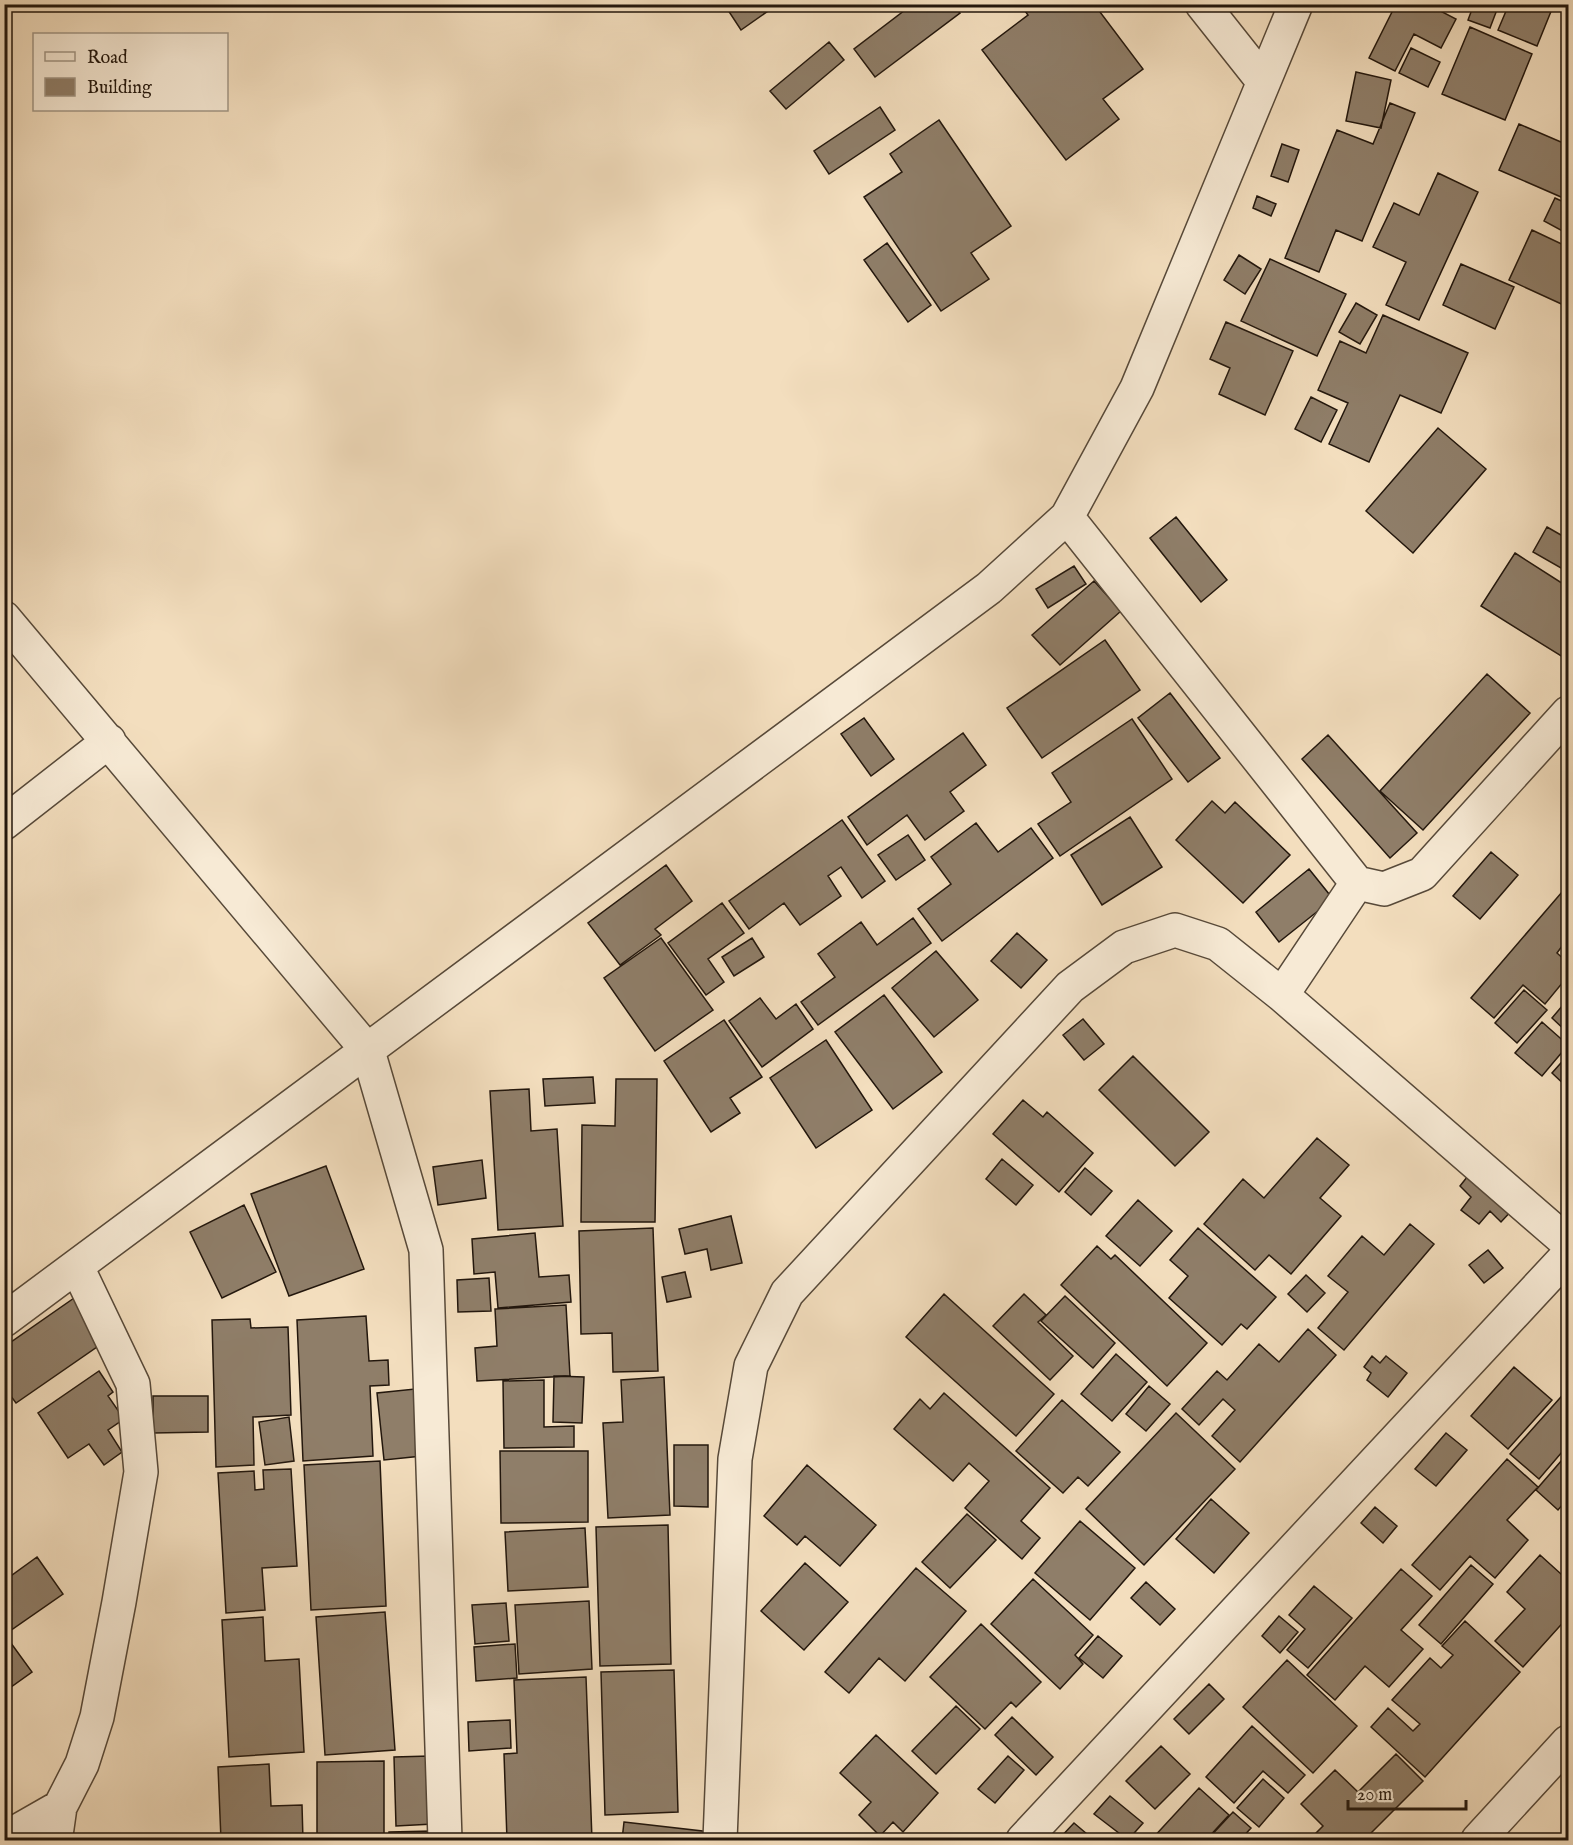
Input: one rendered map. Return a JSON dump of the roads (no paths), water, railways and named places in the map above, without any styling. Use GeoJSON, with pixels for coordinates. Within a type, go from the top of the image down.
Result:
{"type":"FeatureCollection","features":[{"type":"Feature","properties":{"kind":"street"},"geometry":{"type":"LineString","coordinates":[[1202,4],[1263,81]]}},
{"type":"Feature","properties":{"kind":"street"},"geometry":{"type":"LineString","coordinates":[[4,1320],[989,588],[1067,517],[1137,388],[1296,4]]}},
{"type":"Feature","properties":{"kind":"street"},"geometry":{"type":"LineString","coordinates":[[1067,517],[1357,883],[1384,889],[1422,874],[1569,713]]}},
{"type":"Feature","properties":{"kind":"street"},"geometry":{"type":"LineString","coordinates":[[4,618],[368,1051],[426,1250],[445,1840]]}},
{"type":"Feature","properties":{"kind":"street"},"geometry":{"type":"LineString","coordinates":[[4,824],[109,741]]}},
{"type":"Feature","properties":{"kind":"street"},"geometry":{"type":"LineString","coordinates":[[1282,995],[1357,883]]}},
{"type":"Feature","properties":{"kind":"street"},"geometry":{"type":"LineString","coordinates":[[720,1840],[735,1459],[751,1366],[787,1293],[1070,987],[1124,947],[1175,930],[1218,944],[1282,995],[1569,1243]]}},
{"type":"Feature","properties":{"kind":"street"},"geometry":{"type":"LineString","coordinates":[[1023,1840],[1569,1255]]}},
{"type":"Feature","properties":{"kind":"street"},"geometry":{"type":"LineString","coordinates":[[58,1840],[56,1835],[60,1807],[82,1764],[97,1717],[141,1472],[133,1384],[77,1267]]}},
{"type":"Feature","properties":{"kind":"street"},"geometry":{"type":"LineString","coordinates":[[1478,1840],[1569,1742]]}},
{"type":"Feature","properties":{"kind":"street"},"geometry":{"type":"LineString","coordinates":[[4,1839],[60,1807]]}}]}
